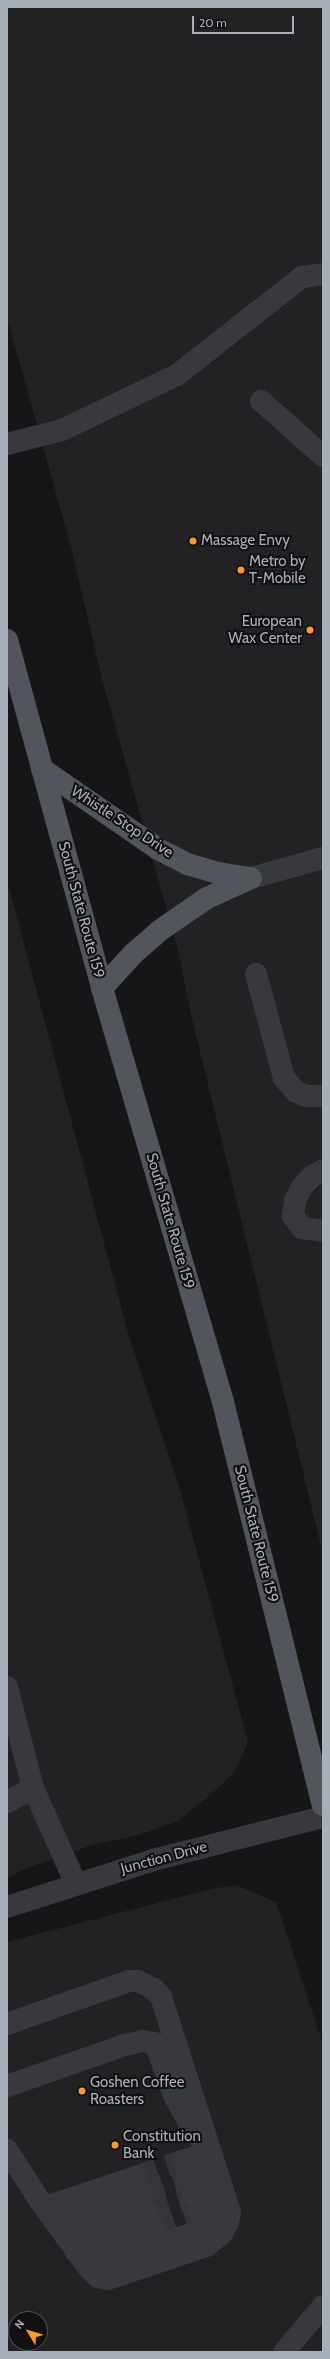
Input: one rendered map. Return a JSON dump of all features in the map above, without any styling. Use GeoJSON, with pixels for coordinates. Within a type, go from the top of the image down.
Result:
{"type":"FeatureCollection","features":[{"type":"Feature","properties":{"kind":"main road","name":"South State Route 159"},"geometry":{"type":"LineString","coordinates":[[7,640],[102,988],[223,1402],[323,1805]]}},
{"type":"Feature","properties":{"kind":"main road"},"geometry":{"type":"LineString","coordinates":[[7,670],[20,689]]}},
{"type":"Feature","properties":{"kind":"main road","name":"Whistle Stop Drive"},"geometry":{"type":"LineString","coordinates":[[42,769],[164,852],[187,864],[218,874],[251,878]]}},
{"type":"Feature","properties":{"kind":"main road","name":"Whistle Stop Drive"},"geometry":{"type":"LineString","coordinates":[[102,988],[133,954],[159,931],[207,898],[251,878]]}},
{"type":"Feature","properties":{"kind":"street"},"geometry":{"type":"LineString","coordinates":[[7,444],[62,430],[178,375],[302,276],[323,274]]}},
{"type":"Feature","properties":{"kind":"street"},"geometry":{"type":"LineString","coordinates":[[261,401],[323,456]]}},
{"type":"Feature","properties":{"kind":"street","name":"Whistle Stop Drive"},"geometry":{"type":"LineString","coordinates":[[251,878],[323,858]]}},
{"type":"Feature","properties":{"kind":"street"},"geometry":{"type":"LineString","coordinates":[[256,974],[284,1078],[296,1092],[307,1096],[323,1096]]}},
{"type":"Feature","properties":{"kind":"street"},"geometry":{"type":"LineString","coordinates":[[323,1170],[311,1177],[302,1187],[295,1201],[293,1216],[302,1228],[323,1231]]}},
{"type":"Feature","properties":{"kind":"street"},"geometry":{"type":"LineString","coordinates":[[7,1687],[33,1788],[76,1884]]}},
{"type":"Feature","properties":{"kind":"street"},"geometry":{"type":"LineString","coordinates":[[7,1802],[33,1788]]}},
{"type":"Feature","properties":{"kind":"street","name":"Junction Drive"},"geometry":{"type":"LineString","coordinates":[[7,1907],[153,1860],[323,1817]]}},
{"type":"Feature","properties":{"kind":"street"},"geometry":{"type":"LineString","coordinates":[[7,2024],[129,1981],[146,1984],[161,1997],[213,2159],[225,2204],[222,2234],[206,2246],[108,2280],[98,2277],[66,2237],[7,2150]]}},
{"type":"Feature","properties":{"kind":"street"},"geometry":{"type":"LineString","coordinates":[[7,2086],[125,2045],[142,2042],[154,2043],[174,2095],[193,2130],[213,2159]]}},
{"type":"Feature","properties":{"kind":"street"},"geometry":{"type":"LineString","coordinates":[[213,2159],[190,2187],[225,2204]]}},
{"type":"Feature","properties":{"kind":"street"},"geometry":{"type":"LineString","coordinates":[[66,2237],[144,2202],[66,2237]]}},
{"type":"Feature","properties":{"kind":"street"},"geometry":{"type":"LineString","coordinates":[[66,2237],[225,2204]]}},
{"type":"Feature","properties":{"kind":"street"},"geometry":{"type":"LineString","coordinates":[[284,2352],[323,2306]]}},
{"type":"Feature","properties":{"kind":"shaded area"},"geometry":{"type":"Polygon","coordinates":[[[7,7],[323,7],[323,1554],[191,1015],[177,946],[102,679],[70,543],[7,318],[7,7]]]}},
{"type":"Feature","properties":{"kind":"shaded area"},"geometry":{"type":"Polygon","coordinates":[[[7,880],[128,1333],[179,1486],[248,1742],[235,1772],[178,1821],[139,1835],[92,1845],[22,1870],[7,1878],[7,880]]]}},
{"type":"Feature","properties":{"kind":"shaded area"},"geometry":{"type":"Polygon","coordinates":[[[236,1885],[276,1902],[323,2045],[323,2352],[7,2352],[7,1942],[211,1889],[236,1885]]]}},
{"type":"Feature","properties":{"kind":"tunnel"},"geometry":{"type":"LineString","coordinates":[[136,2177],[182,2161]]}},
{"type":"Feature","properties":{"kind":"tunnel"},"geometry":{"type":"LineString","coordinates":[[142,2192],[187,2177]]}},
{"type":"Feature","properties":{"kind":"tunnel"},"geometry":{"type":"LineString","coordinates":[[147,2210],[193,2196]]}},
{"type":"Feature","properties":{"kind":"tunnel"},"geometry":{"type":"LineString","coordinates":[[153,2227],[198,2212]]}},
{"type":"Feature","properties":{"kind":"place","name":"Massage Envy"},"geometry":{"type":"Point","coordinates":[193,541]}},
{"type":"Feature","properties":{"kind":"place","name":"Metro by T-Mobile"},"geometry":{"type":"Point","coordinates":[241,570]}},
{"type":"Feature","properties":{"kind":"place","name":"European Wax Center"},"geometry":{"type":"Point","coordinates":[310,630]}},
{"type":"Feature","properties":{"kind":"place","name":"Goshen Coffee Roasters"},"geometry":{"type":"Point","coordinates":[82,2091]}},
{"type":"Feature","properties":{"kind":"place","name":"Constitution Bank"},"geometry":{"type":"Point","coordinates":[115,2145]}}]}
